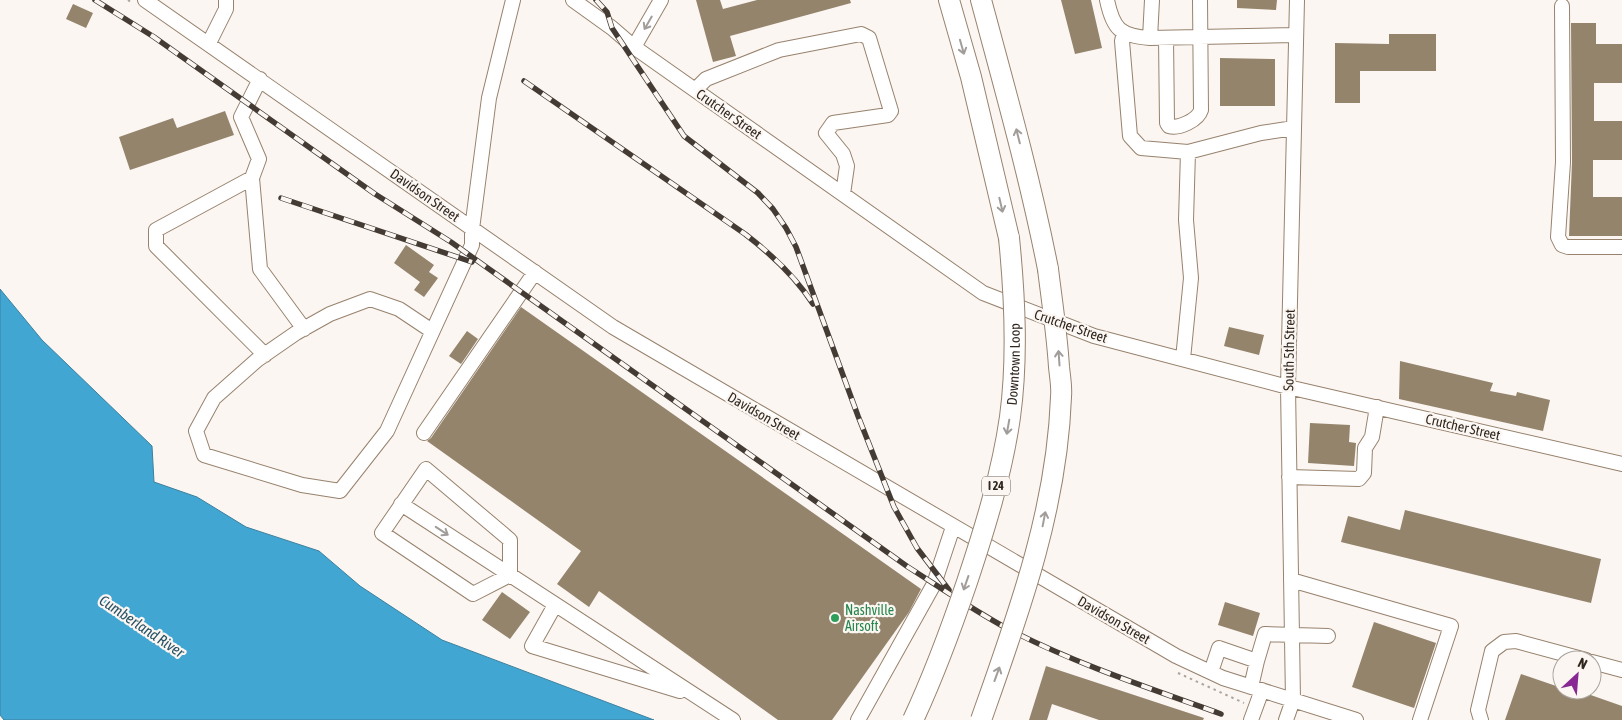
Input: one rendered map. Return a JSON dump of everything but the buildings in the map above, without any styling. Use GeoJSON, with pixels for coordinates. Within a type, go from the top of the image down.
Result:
{"type":"FeatureCollection","features":[{"type":"Feature","properties":{"kind":"highway","name":"Downtown Loop"},"geometry":{"type":"LineString","coordinates":[[913,720],[951,628],[979,545],[998,478],[1010,416],[1014,364],[1015,297],[1010,238],[971,77],[949,0]]}},
{"type":"Feature","properties":{"kind":"highway"},"geometry":{"type":"LineString","coordinates":[[981,0],[1037,212],[1048,269],[1058,343],[1061,396],[1054,466],[1041,537],[1019,614],[981,720]]}},
{"type":"Feature","properties":{"kind":"highway"},"geometry":{"type":"LineString","coordinates":[[992,0],[996,55]]}},
{"type":"Feature","properties":{"kind":"street","name":"Davidson Street"},"geometry":{"type":"LineString","coordinates":[[146,0],[613,328],[1176,656],[1211,672],[1356,720]]}},
{"type":"Feature","properties":{"kind":"street"},"geometry":{"type":"LineString","coordinates":[[209,43],[224,15],[226,0]]}},
{"type":"Feature","properties":{"kind":"street"},"geometry":{"type":"LineString","coordinates":[[432,331],[399,309],[370,298],[330,314],[265,355],[214,398],[196,431],[204,455],[302,486],[340,491],[387,431],[472,244],[472,229],[489,98],[513,0]]}},
{"type":"Feature","properties":{"kind":"street","name":"Crutcher Street"},"geometry":{"type":"LineString","coordinates":[[573,0],[612,28],[634,47],[983,293],[1094,336],[1288,387],[1622,464]]}},
{"type":"Feature","properties":{"kind":"street"},"geometry":{"type":"LineString","coordinates":[[634,47],[661,0]]}},
{"type":"Feature","properties":{"kind":"street"},"geometry":{"type":"LineString","coordinates":[[1107,0],[1115,25],[1134,37],[1296,35]]}},
{"type":"Feature","properties":{"kind":"street"},"geometry":{"type":"LineString","coordinates":[[1150,38],[1152,0]]}},
{"type":"Feature","properties":{"kind":"street"},"geometry":{"type":"LineString","coordinates":[[1166,38],[1167,122],[1172,127],[1197,117],[1201,110],[1200,0]]}},
{"type":"Feature","properties":{"kind":"street","name":"South 5th Street"},"geometry":{"type":"LineString","coordinates":[[1293,700],[1288,387],[1297,0]]}},
{"type":"Feature","properties":{"kind":"street"},"geometry":{"type":"LineString","coordinates":[[1562,6],[1563,162],[1558,236],[1562,244],[1568,248],[1622,247]]}},
{"type":"Feature","properties":{"kind":"street"},"geometry":{"type":"LineString","coordinates":[[1124,32],[1122,41],[1130,136],[1141,148],[1188,152],[1253,135],[1294,128]]}},
{"type":"Feature","properties":{"kind":"street"},"geometry":{"type":"LineString","coordinates":[[695,90],[706,79],[779,50],[861,34],[869,38],[891,111],[888,115],[833,123],[826,133],[843,154],[847,166],[843,194]]}},
{"type":"Feature","properties":{"kind":"street"},"geometry":{"type":"LineString","coordinates":[[260,80],[241,117],[259,159],[252,178],[260,269],[304,329]]}},
{"type":"Feature","properties":{"kind":"street"},"geometry":{"type":"LineString","coordinates":[[1183,359],[1191,278],[1186,220],[1188,152]]}},
{"type":"Feature","properties":{"kind":"street"},"geometry":{"type":"LineString","coordinates":[[252,178],[156,230],[156,246],[265,355]]}},
{"type":"Feature","properties":{"kind":"street"},"geometry":{"type":"LineString","coordinates":[[424,432],[535,272]]}},
{"type":"Feature","properties":{"kind":"street"},"geometry":{"type":"LineString","coordinates":[[1289,477],[1359,479],[1364,473],[1365,448],[1372,437],[1377,407]]}},
{"type":"Feature","properties":{"kind":"street"},"geometry":{"type":"LineString","coordinates":[[426,469],[510,540],[510,575],[473,594],[382,533],[426,469]]}},
{"type":"Feature","properties":{"kind":"street"},"geometry":{"type":"LineString","coordinates":[[401,504],[733,720]]}},
{"type":"Feature","properties":{"kind":"street"},"geometry":{"type":"LineString","coordinates":[[858,720],[934,584],[953,527]]}},
{"type":"Feature","properties":{"kind":"street"},"geometry":{"type":"LineString","coordinates":[[1291,580],[1451,626],[1420,720]]}},
{"type":"Feature","properties":{"kind":"street"},"geometry":{"type":"LineString","coordinates":[[555,605],[532,646],[697,696]]}},
{"type":"Feature","properties":{"kind":"street"},"geometry":{"type":"LineString","coordinates":[[1251,720],[1257,688],[1257,661],[1265,634],[1328,636]]}},
{"type":"Feature","properties":{"kind":"street"},"geometry":{"type":"LineString","coordinates":[[1481,720],[1478,710],[1492,651],[1504,642],[1516,641],[1552,651]]}},
{"type":"Feature","properties":{"kind":"street"},"geometry":{"type":"LineString","coordinates":[[1211,672],[1219,648],[1257,661]]}},
{"type":"Feature","properties":{"kind":"street"},"geometry":{"type":"LineString","coordinates":[[1602,665],[1622,670]]}},
{"type":"Feature","properties":{"kind":"street"},"geometry":{"type":"LineString","coordinates":[[1286,720],[1293,700]]}},
{"type":"Feature","properties":{"kind":"water","name":"Cumberland River"},"geometry":{"type":"Polygon","coordinates":[[[0,289],[42,340],[152,446],[154,482],[197,497],[246,527],[319,551],[360,586],[442,640],[654,720],[4,720],[0,715],[0,289]]]}},
{"type":"Feature","properties":{"kind":"railway"},"geometry":{"type":"LineString","coordinates":[[95,0],[154,37],[375,194],[451,242],[908,567],[957,599],[1034,642],[1113,675],[1221,714]]}},
{"type":"Feature","properties":{"kind":"railway"},"geometry":{"type":"LineString","coordinates":[[596,0],[607,12],[612,28],[684,136],[758,193],[773,209],[786,228],[796,247],[858,416],[894,507],[917,548],[949,590]]}},
{"type":"Feature","properties":{"kind":"railway"},"geometry":{"type":"LineString","coordinates":[[524,81],[745,234],[782,266],[813,304]]}},
{"type":"Feature","properties":{"kind":"railway"},"geometry":{"type":"LineString","coordinates":[[281,198],[472,262]]}},
{"type":"Feature","properties":{"kind":"place","name":"Nashville Airsoft"},"geometry":{"type":"Point","coordinates":[835,618]}}]}
